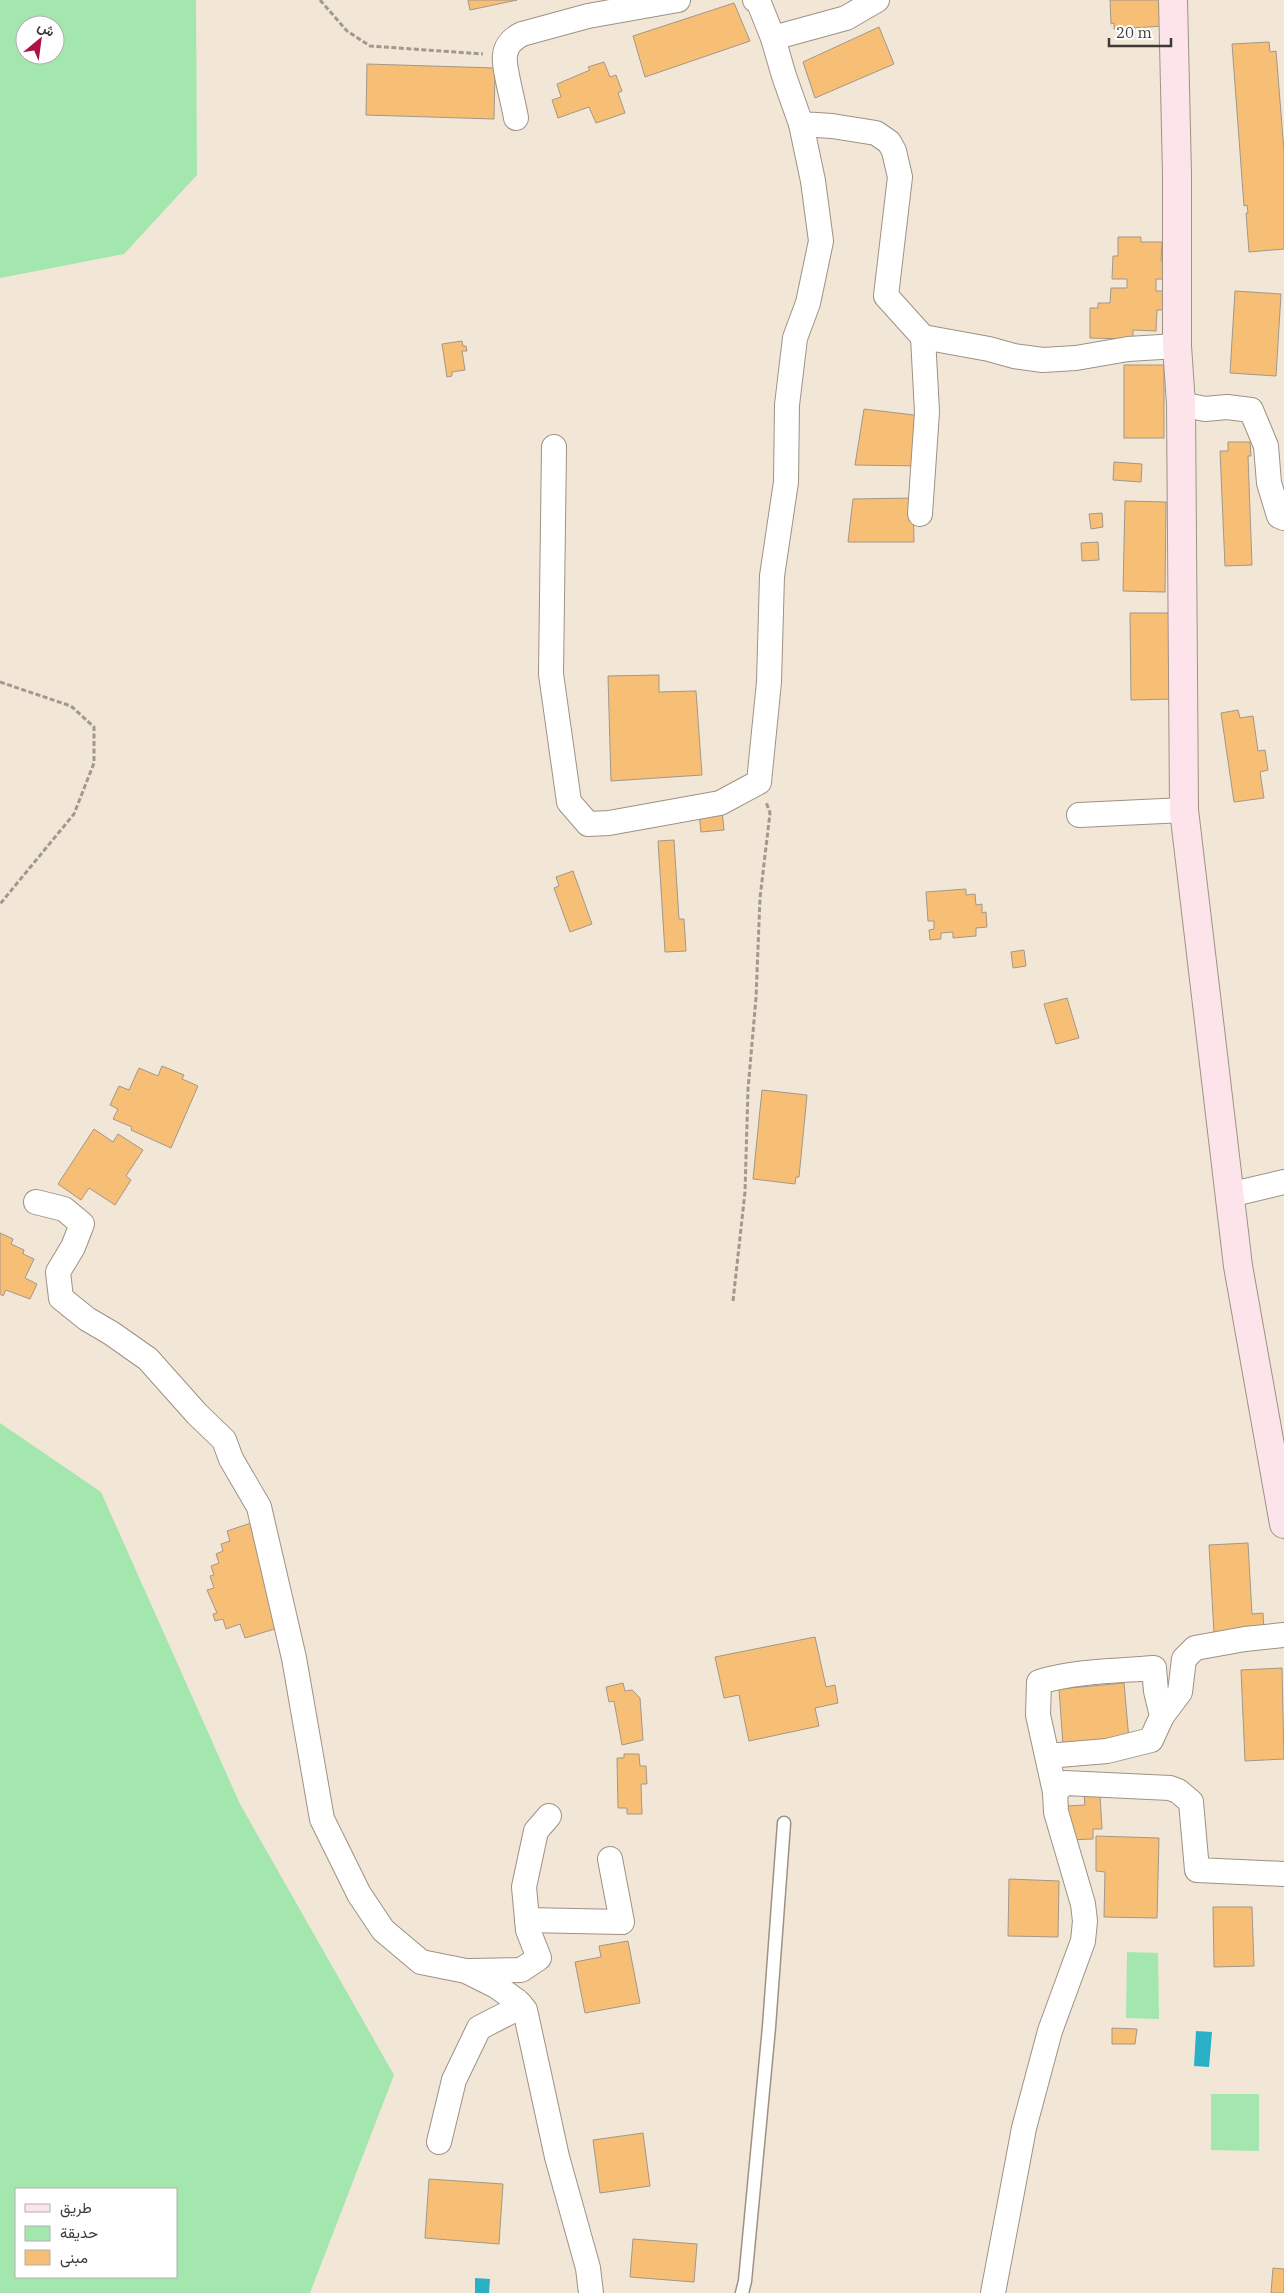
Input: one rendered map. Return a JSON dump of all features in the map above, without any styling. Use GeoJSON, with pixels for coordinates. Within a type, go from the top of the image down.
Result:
{"type":"FeatureCollection","features":[{"type":"Feature","properties":{"kind":"main road"},"geometry":{"type":"LineString","coordinates":[[1173,0],[1177,174],[1177,346],[1181,404],[1184,810],[1238,1266],[1284,1524]]}},
{"type":"Feature","properties":{"kind":"street"},"geometry":{"type":"LineString","coordinates":[[516,118],[504,55],[508,45],[522,34],[588,16],[678,0]]}},
{"type":"Feature","properties":{"kind":"street"},"geometry":{"type":"LineString","coordinates":[[554,447],[551,674],[569,802],[588,824],[609,823],[720,803],[759,782],[769,682],[772,576],[786,482],[787,405],[796,338],[808,303],[821,241],[813,181],[802,124],[784,76],[773,38],[759,3],[755,0]]}},
{"type":"Feature","properties":{"kind":"street"},"geometry":{"type":"LineString","coordinates":[[773,38],[846,18],[877,0]]}},
{"type":"Feature","properties":{"kind":"street"},"geometry":{"type":"LineString","coordinates":[[802,124],[832,126],[876,133],[889,142],[894,151],[900,177],[886,296],[923,337],[1044,360],[1076,358],[1128,349],[1177,346]]}},
{"type":"Feature","properties":{"kind":"street"},"geometry":{"type":"LineString","coordinates":[[920,514],[927,412],[923,337]]}},
{"type":"Feature","properties":{"kind":"street"},"geometry":{"type":"LineString","coordinates":[[1181,404],[1205,409],[1227,407],[1250,410],[1266,446],[1269,483],[1279,516],[1284,518]]}},
{"type":"Feature","properties":{"kind":"street"},"geometry":{"type":"LineString","coordinates":[[1079,815],[1184,810]]}},
{"type":"Feature","properties":{"kind":"street"},"geometry":{"type":"LineString","coordinates":[[1229,1195],[1284,1182]]}},
{"type":"Feature","properties":{"kind":"street"},"geometry":{"type":"LineString","coordinates":[[36,1202],[64,1209],[82,1224],[73,1247],[58,1272],[61,1298],[87,1319],[148,1359],[197,1414],[224,1440],[231,1459],[259,1507],[294,1658],[322,1819],[359,1894],[383,1930],[422,1962],[466,1971],[521,1970],[538,1958],[528,1930],[524,1887],[536,1831],[549,1816]]}},
{"type":"Feature","properties":{"kind":"street"},"geometry":{"type":"LineString","coordinates":[[1047,1756],[1107,1751],[1151,1740],[1162,1716],[1180,1692],[1184,1659],[1194,1648],[1245,1639],[1284,1635]]}},
{"type":"Feature","properties":{"kind":"street"},"geometry":{"type":"LineString","coordinates":[[993,2293],[1024,2128],[1050,2031],[1082,1941],[1084,1928],[1083,1904],[1056,1812],[1055,1792],[1038,1715],[1039,1682],[1059,1676],[1093,1671],[1154,1668],[1156,1690],[1162,1716]]}},
{"type":"Feature","properties":{"kind":"street"},"geometry":{"type":"LineString","coordinates":[[1055,1792],[1064,1783],[1081,1782],[1170,1788],[1191,1802],[1197,1870],[1284,1874]]}},
{"type":"Feature","properties":{"kind":"street"},"geometry":{"type":"LineString","coordinates":[[527,1920],[622,1922],[610,1859]]}},
{"type":"Feature","properties":{"kind":"street"},"geometry":{"type":"LineString","coordinates":[[466,1971],[496,1986],[525,2010],[557,2157],[588,2268],[591,2293]]}},
{"type":"Feature","properties":{"kind":"street"},"geometry":{"type":"LineString","coordinates":[[439,2142],[454,2080],[479,2028],[520,2004]]}},
{"type":"Feature","properties":{"kind":"lane"},"geometry":{"type":"LineString","coordinates":[[742,2293],[746,2271],[767,2046],[784,1823]]}},
{"type":"Feature","properties":{"kind":"path"},"geometry":{"type":"LineString","coordinates":[[320,0],[347,31],[370,46],[504,55]]}},
{"type":"Feature","properties":{"kind":"path"},"geometry":{"type":"LineString","coordinates":[[0,682],[71,706],[94,727],[94,763],[74,814],[0,904]]}},
{"type":"Feature","properties":{"kind":"path"},"geometry":{"type":"LineString","coordinates":[[733,1301],[746,1192],[748,1089],[756,998],[760,898],[770,812],[759,782]]}},
{"type":"Feature","properties":{"kind":"green space"},"geometry":{"type":"Polygon","coordinates":[[[0,0],[196,0],[197,175],[124,254],[0,278],[0,0]]]}},
{"type":"Feature","properties":{"kind":"green space"},"geometry":{"type":"Polygon","coordinates":[[[0,1423],[101,1492],[240,1804],[394,2075],[310,2293],[0,2293],[0,1423]]]}},
{"type":"Feature","properties":{"kind":"green space"},"geometry":{"type":"Polygon","coordinates":[[[1127,1952],[1158,1953],[1159,2019],[1126,2018],[1127,1952]]]}},
{"type":"Feature","properties":{"kind":"green space"},"geometry":{"type":"Polygon","coordinates":[[[1211,2094],[1259,2094],[1259,2151],[1211,2150],[1211,2094]]]}},
{"type":"Feature","properties":{"kind":"water"},"geometry":{"type":"Polygon","coordinates":[[[1196,2031],[1212,2032],[1209,2067],[1194,2066],[1196,2031]]]}},
{"type":"Feature","properties":{"kind":"water"},"geometry":{"type":"Polygon","coordinates":[[[475,2278],[490,2279],[489,2293],[475,2293],[475,2278]]]}},
{"type":"Feature","properties":{"kind":"building"},"geometry":{"type":"Polygon","coordinates":[[[468,0],[517,0],[470,10],[468,0]]]}},
{"type":"Feature","properties":{"kind":"building"},"geometry":{"type":"Polygon","coordinates":[[[1110,0],[1164,0],[1165,26],[1114,29],[1114,23],[1111,24],[1110,0]]]}},
{"type":"Feature","properties":{"kind":"building"},"geometry":{"type":"Polygon","coordinates":[[[734,3],[750,41],[645,77],[633,36],[734,3]]]}},
{"type":"Feature","properties":{"kind":"building"},"geometry":{"type":"Polygon","coordinates":[[[879,27],[894,64],[815,98],[803,62],[879,27]]]}},
{"type":"Feature","properties":{"kind":"building"},"geometry":{"type":"Polygon","coordinates":[[[1269,42],[1270,52],[1276,51],[1284,151],[1284,249],[1249,252],[1246,213],[1248,213],[1247,205],[1244,206],[1232,44],[1269,42]]]}},
{"type":"Feature","properties":{"kind":"building"},"geometry":{"type":"Polygon","coordinates":[[[604,62],[610,77],[616,75],[622,91],[618,93],[625,113],[596,123],[589,107],[558,118],[552,100],[561,97],[557,84],[590,70],[588,67],[604,62]]]}},
{"type":"Feature","properties":{"kind":"building"},"geometry":{"type":"Polygon","coordinates":[[[367,64],[495,68],[494,119],[366,115],[367,64]]]}},
{"type":"Feature","properties":{"kind":"building"},"geometry":{"type":"Polygon","coordinates":[[[1118,237],[1141,237],[1141,242],[1162,242],[1161,261],[1168,262],[1167,279],[1156,279],[1156,291],[1165,291],[1164,310],[1157,310],[1156,331],[1133,330],[1133,339],[1090,338],[1090,308],[1098,308],[1098,303],[1110,303],[1111,288],[1127,288],[1127,279],[1112,279],[1113,256],[1118,256],[1118,237]]]}},
{"type":"Feature","properties":{"kind":"building"},"geometry":{"type":"Polygon","coordinates":[[[1235,291],[1281,294],[1276,376],[1230,373],[1235,291]]]}},
{"type":"Feature","properties":{"kind":"building"},"geometry":{"type":"Polygon","coordinates":[[[462,341],[467,351],[462,351],[465,370],[452,372],[452,376],[447,377],[442,344],[462,341]]]}},
{"type":"Feature","properties":{"kind":"building"},"geometry":{"type":"Polygon","coordinates":[[[1124,365],[1164,365],[1164,438],[1124,438],[1124,365]]]}},
{"type":"Feature","properties":{"kind":"building"},"geometry":{"type":"Polygon","coordinates":[[[864,409],[922,416],[921,466],[855,465],[864,409]]]}},
{"type":"Feature","properties":{"kind":"building"},"geometry":{"type":"Polygon","coordinates":[[[1228,442],[1250,442],[1251,456],[1248,456],[1252,565],[1225,566],[1220,451],[1228,451],[1228,442]]]}},
{"type":"Feature","properties":{"kind":"building"},"geometry":{"type":"Polygon","coordinates":[[[1114,462],[1142,464],[1141,482],[1113,480],[1114,462]]]}},
{"type":"Feature","properties":{"kind":"building"},"geometry":{"type":"Polygon","coordinates":[[[913,498],[914,542],[848,542],[853,499],[913,498]]]}},
{"type":"Feature","properties":{"kind":"building"},"geometry":{"type":"Polygon","coordinates":[[[1125,501],[1166,502],[1165,592],[1123,591],[1125,501]]]}},
{"type":"Feature","properties":{"kind":"building"},"geometry":{"type":"Polygon","coordinates":[[[1102,513],[1103,527],[1091,529],[1089,514],[1102,513]]]}},
{"type":"Feature","properties":{"kind":"building"},"geometry":{"type":"Polygon","coordinates":[[[1098,542],[1099,560],[1082,561],[1081,543],[1098,542]]]}},
{"type":"Feature","properties":{"kind":"building"},"geometry":{"type":"Polygon","coordinates":[[[1130,613],[1171,613],[1172,699],[1131,700],[1130,613]]]}},
{"type":"Feature","properties":{"kind":"building"},"geometry":{"type":"Polygon","coordinates":[[[659,675],[659,692],[696,691],[702,775],[611,781],[608,676],[659,675]]]}},
{"type":"Feature","properties":{"kind":"building"},"geometry":{"type":"Polygon","coordinates":[[[1238,710],[1240,718],[1253,716],[1258,751],[1265,750],[1268,770],[1260,772],[1264,798],[1234,802],[1221,713],[1238,710]]]}},
{"type":"Feature","properties":{"kind":"building"},"geometry":{"type":"Polygon","coordinates":[[[722,811],[724,830],[701,832],[699,813],[722,811]]]}},
{"type":"Feature","properties":{"kind":"building"},"geometry":{"type":"Polygon","coordinates":[[[674,840],[679,919],[684,919],[686,951],[665,952],[658,841],[674,840]]]}},
{"type":"Feature","properties":{"kind":"building"},"geometry":{"type":"Polygon","coordinates":[[[573,871],[592,924],[570,932],[554,888],[559,886],[556,877],[573,871]]]}},
{"type":"Feature","properties":{"kind":"building"},"geometry":{"type":"Polygon","coordinates":[[[966,889],[966,895],[975,894],[976,905],[982,904],[982,913],[986,912],[987,927],[976,928],[976,936],[953,938],[953,932],[941,933],[941,939],[930,940],[929,930],[934,929],[934,921],[928,921],[926,892],[966,889]]]}},
{"type":"Feature","properties":{"kind":"building"},"geometry":{"type":"Polygon","coordinates":[[[1024,950],[1026,966],[1013,968],[1011,952],[1024,950]]]}},
{"type":"Feature","properties":{"kind":"building"},"geometry":{"type":"Polygon","coordinates":[[[1067,998],[1079,1038],[1056,1044],[1044,1004],[1067,998]]]}},
{"type":"Feature","properties":{"kind":"building"},"geometry":{"type":"Polygon","coordinates":[[[162,1066],[184,1075],[182,1079],[198,1086],[171,1148],[131,1130],[132,1127],[113,1119],[118,1109],[110,1105],[119,1086],[129,1090],[139,1068],[158,1076],[162,1066]]]}},
{"type":"Feature","properties":{"kind":"building"},"geometry":{"type":"Polygon","coordinates":[[[762,1090],[807,1095],[799,1177],[796,1177],[795,1184],[753,1179],[762,1090]]]}},
{"type":"Feature","properties":{"kind":"building"},"geometry":{"type":"Polygon","coordinates":[[[94,1129],[113,1142],[118,1134],[143,1150],[126,1176],[131,1180],[115,1205],[89,1188],[81,1200],[58,1184],[94,1129]]]}},
{"type":"Feature","properties":{"kind":"building"},"geometry":{"type":"Polygon","coordinates":[[[0,1233],[13,1239],[11,1244],[24,1250],[23,1254],[34,1259],[25,1278],[37,1284],[30,1299],[6,1290],[3,1296],[0,1294],[0,1233]]]}},
{"type":"Feature","properties":{"kind":"building"},"geometry":{"type":"Polygon","coordinates":[[[257,1521],[278,1628],[245,1638],[240,1624],[226,1629],[223,1619],[215,1621],[213,1614],[217,1613],[207,1590],[214,1588],[210,1576],[214,1575],[211,1566],[219,1563],[216,1554],[223,1551],[221,1544],[230,1541],[227,1531],[257,1521]]]}},
{"type":"Feature","properties":{"kind":"building"},"geometry":{"type":"Polygon","coordinates":[[[1248,1543],[1252,1614],[1263,1613],[1264,1631],[1214,1633],[1209,1545],[1248,1543]]]}},
{"type":"Feature","properties":{"kind":"building"},"geometry":{"type":"Polygon","coordinates":[[[815,1637],[826,1687],[835,1685],[838,1703],[815,1708],[819,1726],[749,1741],[739,1695],[724,1698],[715,1657],[815,1637]]]}},
{"type":"Feature","properties":{"kind":"building"},"geometry":{"type":"Polygon","coordinates":[[[1282,1668],[1284,1759],[1245,1761],[1241,1670],[1282,1668]]]}},
{"type":"Feature","properties":{"kind":"building"},"geometry":{"type":"Polygon","coordinates":[[[623,1683],[625,1691],[632,1690],[640,1698],[643,1740],[622,1745],[614,1701],[609,1702],[606,1687],[623,1683]]]}},
{"type":"Feature","properties":{"kind":"building"},"geometry":{"type":"Polygon","coordinates":[[[1124,1683],[1129,1740],[1063,1745],[1059,1689],[1124,1683]]]}},
{"type":"Feature","properties":{"kind":"building"},"geometry":{"type":"Polygon","coordinates":[[[624,1754],[639,1754],[640,1766],[646,1766],[647,1784],[641,1784],[642,1814],[627,1814],[627,1808],[618,1808],[617,1758],[624,1758],[624,1754]]]}},
{"type":"Feature","properties":{"kind":"building"},"geometry":{"type":"Polygon","coordinates":[[[1100,1794],[1102,1829],[1093,1829],[1093,1839],[1068,1840],[1066,1806],[1085,1805],[1084,1795],[1100,1794]]]}},
{"type":"Feature","properties":{"kind":"building"},"geometry":{"type":"Polygon","coordinates":[[[1096,1836],[1159,1838],[1157,1918],[1104,1917],[1105,1872],[1096,1871],[1096,1836]]]}},
{"type":"Feature","properties":{"kind":"building"},"geometry":{"type":"Polygon","coordinates":[[[1009,1879],[1059,1881],[1058,1937],[1008,1936],[1009,1879]]]}},
{"type":"Feature","properties":{"kind":"building"},"geometry":{"type":"Polygon","coordinates":[[[1213,1907],[1252,1907],[1254,1966],[1214,1967],[1213,1907]]]}},
{"type":"Feature","properties":{"kind":"building"},"geometry":{"type":"Polygon","coordinates":[[[628,1941],[640,2003],[585,2013],[575,1962],[601,1957],[599,1946],[628,1941]]]}},
{"type":"Feature","properties":{"kind":"building"},"geometry":{"type":"Polygon","coordinates":[[[1112,2028],[1137,2029],[1135,2044],[1112,2044],[1112,2028]]]}},
{"type":"Feature","properties":{"kind":"building"},"geometry":{"type":"Polygon","coordinates":[[[643,2133],[650,2186],[600,2193],[593,2140],[643,2133]]]}},
{"type":"Feature","properties":{"kind":"building"},"geometry":{"type":"Polygon","coordinates":[[[429,2179],[503,2184],[499,2244],[425,2238],[429,2179]]]}},
{"type":"Feature","properties":{"kind":"building"},"geometry":{"type":"Polygon","coordinates":[[[633,2239],[697,2244],[694,2282],[630,2277],[633,2239]]]}},
{"type":"Feature","properties":{"kind":"building"},"geometry":{"type":"Polygon","coordinates":[[[1273,2268],[1284,2269],[1284,2293],[1271,2293],[1273,2268]]]}}]}
